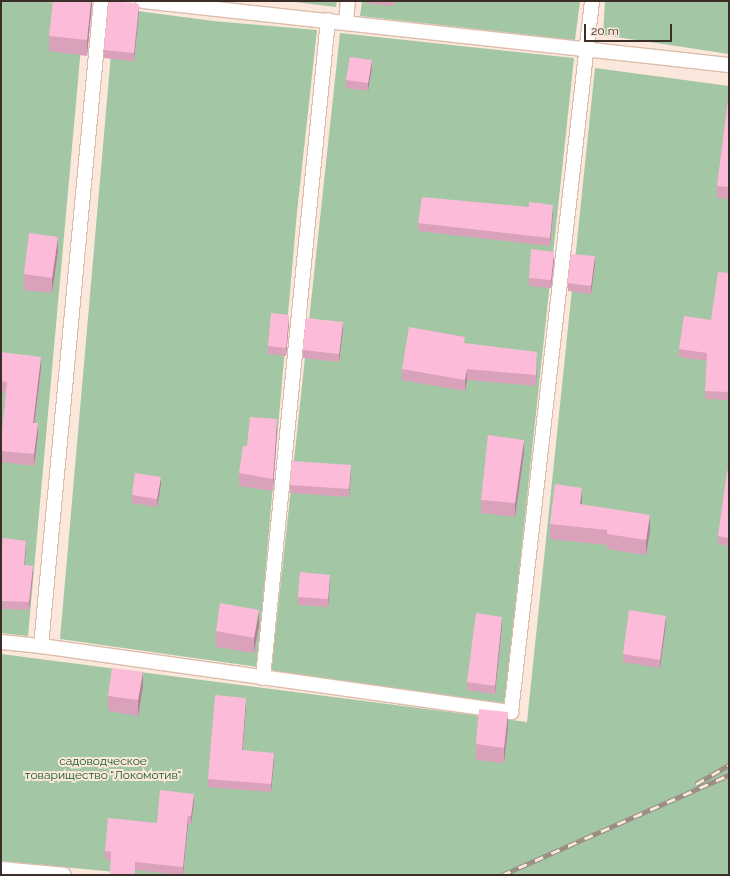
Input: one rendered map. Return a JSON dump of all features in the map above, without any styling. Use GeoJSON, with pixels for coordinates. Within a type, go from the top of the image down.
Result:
{"type":"FeatureCollection","features":[{"type":"Feature","properties":{"kind":"lane"},"geometry":{"type":"LineString","coordinates":[[41,646],[101,1]]}},
{"type":"Feature","properties":{"kind":"lane"},"geometry":{"type":"LineString","coordinates":[[143,1],[588,47],[729,65]]}},
{"type":"Feature","properties":{"kind":"lane"},"geometry":{"type":"LineString","coordinates":[[346,22],[348,1]]}},
{"type":"Feature","properties":{"kind":"lane"},"geometry":{"type":"LineString","coordinates":[[1,642],[41,646],[512,712],[592,1]]}},
{"type":"Feature","properties":{"kind":"lane"},"geometry":{"type":"LineString","coordinates":[[263,678],[328,20]]}},
{"type":"Feature","properties":{"kind":"lane"},"geometry":{"type":"LineString","coordinates":[[1,869],[64,875]]}},
{"type":"Feature","properties":{"kind":"green space"},"geometry":{"type":"Polygon","coordinates":[[[1,1],[85,3],[28,636],[1,633],[1,1]]]}},
{"type":"Feature","properties":{"kind":"green space"},"geometry":{"type":"Polygon","coordinates":[[[287,1],[337,1],[336,7],[287,1]]]}},
{"type":"Feature","properties":{"kind":"green space"},"geometry":{"type":"Polygon","coordinates":[[[362,1],[580,1],[575,40],[360,16],[362,1]]]}},
{"type":"Feature","properties":{"kind":"green space"},"geometry":{"type":"Polygon","coordinates":[[[605,1],[729,1],[729,54],[603,35],[605,1]]]}},
{"type":"Feature","properties":{"kind":"green space"},"geometry":{"type":"Polygon","coordinates":[[[115,8],[213,21],[317,30],[297,212],[257,667],[60,639],[115,8]]]}},
{"type":"Feature","properties":{"kind":"green space"},"geometry":{"type":"Polygon","coordinates":[[[340,33],[574,58],[505,703],[271,673],[340,33]]]}},
{"type":"Feature","properties":{"kind":"green space","name":"садоводческое товарищество \"Локомотив\""},"geometry":{"type":"Polygon","coordinates":[[[595,68],[729,86],[729,875],[146,875],[1,861],[1,654],[527,722],[595,68]]]}},
{"type":"Feature","properties":{"kind":"building"},"geometry":{"type":"Polygon","coordinates":[[[53,1],[91,1],[87,40],[49,36],[53,1]]]}},
{"type":"Feature","properties":{"kind":"building"},"geometry":{"type":"Polygon","coordinates":[[[109,1],[139,4],[134,53],[104,50],[109,1]]]}},
{"type":"Feature","properties":{"kind":"building"},"geometry":{"type":"Polygon","coordinates":[[[350,57],[372,60],[368,83],[346,80],[350,57]]]}},
{"type":"Feature","properties":{"kind":"building"},"geometry":{"type":"Polygon","coordinates":[[[729,92],[729,187],[717,186],[729,92]]]}},
{"type":"Feature","properties":{"kind":"building"},"geometry":{"type":"Polygon","coordinates":[[[422,197],[529,207],[529,202],[553,205],[550,238],[418,223],[422,197]]]}},
{"type":"Feature","properties":{"kind":"building"},"geometry":{"type":"Polygon","coordinates":[[[29,233],[58,237],[52,278],[24,274],[29,233]]]}},
{"type":"Feature","properties":{"kind":"building"},"geometry":{"type":"Polygon","coordinates":[[[531,249],[554,252],[551,280],[529,278],[531,249]]]}},
{"type":"Feature","properties":{"kind":"building"},"geometry":{"type":"Polygon","coordinates":[[[571,254],[595,256],[591,286],[568,283],[571,254]]]}},
{"type":"Feature","properties":{"kind":"building"},"geometry":{"type":"Polygon","coordinates":[[[718,272],[729,273],[729,392],[705,391],[707,353],[679,349],[684,316],[711,320],[718,272]]]}},
{"type":"Feature","properties":{"kind":"building"},"geometry":{"type":"Polygon","coordinates":[[[271,313],[289,315],[286,348],[268,346],[271,313]]]}},
{"type":"Feature","properties":{"kind":"building"},"geometry":{"type":"Polygon","coordinates":[[[306,318],[343,322],[339,354],[303,350],[306,318]]]}},
{"type":"Feature","properties":{"kind":"building"},"geometry":{"type":"Polygon","coordinates":[[[409,327],[465,337],[464,343],[537,352],[536,375],[467,369],[465,380],[402,369],[409,327]]]}},
{"type":"Feature","properties":{"kind":"building"},"geometry":{"type":"Polygon","coordinates":[[[1,352],[41,357],[33,423],[38,423],[34,454],[1,451],[7,382],[1,381],[1,352]]]}},
{"type":"Feature","properties":{"kind":"building"},"geometry":{"type":"Polygon","coordinates":[[[250,417],[277,419],[273,479],[239,473],[243,446],[247,446],[250,417]]]}},
{"type":"Feature","properties":{"kind":"building"},"geometry":{"type":"Polygon","coordinates":[[[488,435],[524,440],[515,503],[481,500],[488,435]]]}},
{"type":"Feature","properties":{"kind":"building"},"geometry":{"type":"Polygon","coordinates":[[[292,461],[351,465],[349,489],[290,485],[292,461]]]}},
{"type":"Feature","properties":{"kind":"building"},"geometry":{"type":"Polygon","coordinates":[[[727,471],[729,471],[729,538],[718,536],[727,471]]]}},
{"type":"Feature","properties":{"kind":"building"},"geometry":{"type":"Polygon","coordinates":[[[135,473],[161,477],[157,499],[132,495],[135,473]]]}},
{"type":"Feature","properties":{"kind":"building"},"geometry":{"type":"Polygon","coordinates":[[[555,484],[582,488],[580,504],[650,515],[646,540],[607,534],[607,530],[550,524],[555,484]]]}},
{"type":"Feature","properties":{"kind":"building"},"geometry":{"type":"Polygon","coordinates":[[[3,538],[26,541],[24,565],[33,566],[29,602],[1,601],[1,553],[3,538]]]}},
{"type":"Feature","properties":{"kind":"building"},"geometry":{"type":"Polygon","coordinates":[[[300,572],[330,575],[328,599],[298,597],[300,572]]]}},
{"type":"Feature","properties":{"kind":"building"},"geometry":{"type":"Polygon","coordinates":[[[220,603],[259,610],[254,638],[216,631],[220,603]]]}},
{"type":"Feature","properties":{"kind":"building"},"geometry":{"type":"Polygon","coordinates":[[[629,610],[666,616],[660,660],[623,654],[629,610]]]}},
{"type":"Feature","properties":{"kind":"building"},"geometry":{"type":"Polygon","coordinates":[[[476,613],[502,617],[495,686],[467,682],[476,613]]]}},
{"type":"Feature","properties":{"kind":"building"},"geometry":{"type":"Polygon","coordinates":[[[112,668],[143,672],[138,700],[108,696],[112,668]]]}},
{"type":"Feature","properties":{"kind":"building"},"geometry":{"type":"Polygon","coordinates":[[[215,695],[246,698],[242,750],[274,753],[271,784],[208,779],[215,695]]]}},
{"type":"Feature","properties":{"kind":"building"},"geometry":{"type":"Polygon","coordinates":[[[479,709],[508,712],[504,748],[476,744],[479,709]]]}},
{"type":"Feature","properties":{"kind":"building"},"geometry":{"type":"Polygon","coordinates":[[[160,790],[194,794],[191,816],[188,816],[183,867],[135,862],[135,875],[110,875],[111,852],[105,851],[108,818],[157,823],[160,790]]]}},
{"type":"Feature","properties":{"kind":"railway"},"geometry":{"type":"LineString","coordinates":[[696,784],[729,765]]}},
{"type":"Feature","properties":{"kind":"railway"},"geometry":{"type":"LineString","coordinates":[[502,875],[729,775]]}}]}
